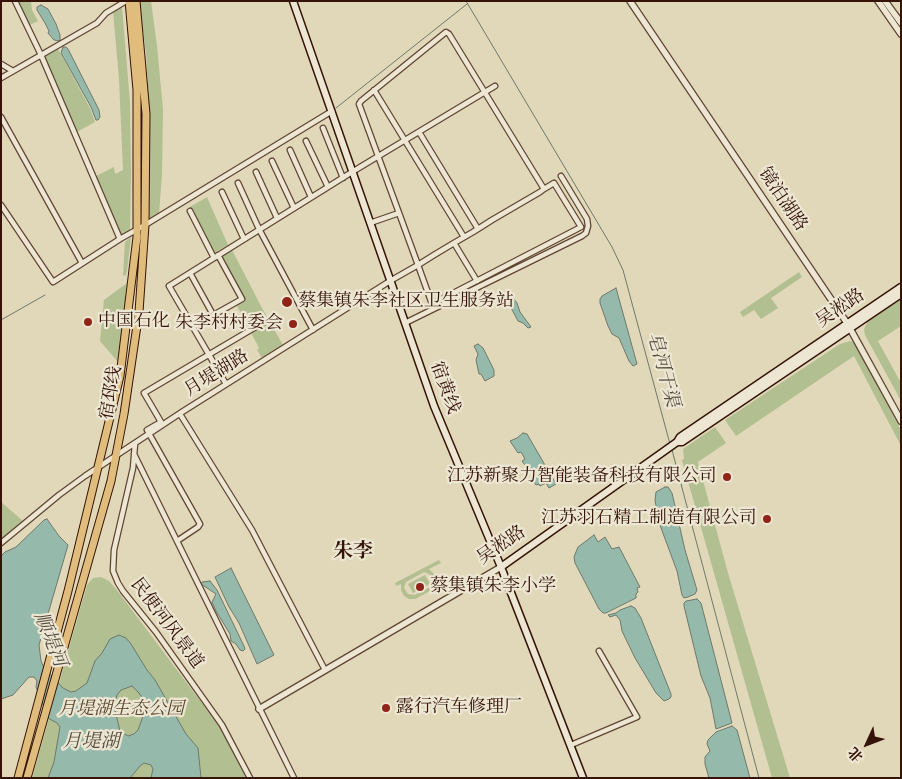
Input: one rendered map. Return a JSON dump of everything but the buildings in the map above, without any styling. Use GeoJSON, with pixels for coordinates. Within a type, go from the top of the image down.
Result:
{"type":"FeatureCollection","features":[{"type":"Feature","properties":{"kind":"main road","name":"宿邳线"},"geometry":{"type":"LineString","coordinates":[[18,778],[49,662],[120,376],[136,230],[136,90],[127,1]]}},
{"type":"Feature","properties":{"kind":"main road","name":"宿邳线"},"geometry":{"type":"LineString","coordinates":[[28,778],[111,481],[139,312],[145,226],[146,114],[136,1]]}},
{"type":"Feature","properties":{"kind":"main road","name":"宿黄线"},"geometry":{"type":"LineString","coordinates":[[293,1],[434,406],[501,567],[584,778]]}},
{"type":"Feature","properties":{"kind":"main road","name":"吴淞路"},"geometry":{"type":"LineString","coordinates":[[849,326],[901,287]]}},
{"type":"Feature","properties":{"kind":"main road","name":"吴淞路"},"geometry":{"type":"LineString","coordinates":[[501,567],[677,442],[680,437],[901,294]]}},
{"type":"Feature","properties":{"kind":"street"},"geometry":{"type":"LineString","coordinates":[[15,1],[41,55],[120,239]]}},
{"type":"Feature","properties":{"kind":"street"},"geometry":{"type":"LineString","coordinates":[[1,78],[97,22],[106,13],[127,1]]}},
{"type":"Feature","properties":{"kind":"street","name":"镜泊湖路"},"geometry":{"type":"LineString","coordinates":[[630,1],[849,326],[901,421]]}},
{"type":"Feature","properties":{"kind":"street"},"geometry":{"type":"LineString","coordinates":[[878,1],[901,34]]}},
{"type":"Feature","properties":{"kind":"street"},"geometry":{"type":"LineString","coordinates":[[886,1],[901,23]]}},
{"type":"Feature","properties":{"kind":"street"},"geometry":{"type":"LineString","coordinates":[[448,32],[544,189],[554,183],[581,228],[432,304],[359,104],[374,90],[448,32]]}},
{"type":"Feature","properties":{"kind":"street"},"geometry":{"type":"LineString","coordinates":[[1,64],[13,71]]}},
{"type":"Feature","properties":{"kind":"street"},"geometry":{"type":"LineString","coordinates":[[226,384],[169,286],[494,86]]}},
{"type":"Feature","properties":{"kind":"street"},"geometry":{"type":"LineString","coordinates":[[374,90],[464,237]]}},
{"type":"Feature","properties":{"kind":"street"},"geometry":{"type":"LineString","coordinates":[[1,205],[53,282],[120,239],[145,226],[332,111]]}},
{"type":"Feature","properties":{"kind":"street"},"geometry":{"type":"LineString","coordinates":[[1,117],[82,263]]}},
{"type":"Feature","properties":{"kind":"street"},"geometry":{"type":"LineString","coordinates":[[323,128],[343,178]]}},
{"type":"Feature","properties":{"kind":"street"},"geometry":{"type":"LineString","coordinates":[[418,132],[478,228]]}},
{"type":"Feature","properties":{"kind":"street"},"geometry":{"type":"LineString","coordinates":[[306,141],[328,187]]}},
{"type":"Feature","properties":{"kind":"street"},"geometry":{"type":"LineString","coordinates":[[290,150],[311,197]]}},
{"type":"Feature","properties":{"kind":"street"},"geometry":{"type":"LineString","coordinates":[[272,161],[294,208]]}},
{"type":"Feature","properties":{"kind":"street"},"geometry":{"type":"LineString","coordinates":[[256,172],[277,218]]}},
{"type":"Feature","properties":{"kind":"street"},"geometry":{"type":"LineString","coordinates":[[405,323],[582,236],[587,230],[587,220],[561,176]]}},
{"type":"Feature","properties":{"kind":"street"},"geometry":{"type":"LineString","coordinates":[[238,182],[259,229],[313,330]]}},
{"type":"Feature","properties":{"kind":"street","name":"月堤湖路"},"geometry":{"type":"LineString","coordinates":[[1,543],[59,495],[98,467],[226,384],[544,189]]}},
{"type":"Feature","properties":{"kind":"street"},"geometry":{"type":"LineString","coordinates":[[222,192],[244,239]]}},
{"type":"Feature","properties":{"kind":"street"},"geometry":{"type":"LineString","coordinates":[[190,211],[242,299],[192,327]]}},
{"type":"Feature","properties":{"kind":"street"},"geometry":{"type":"LineString","coordinates":[[370,223],[399,213]]}},
{"type":"Feature","properties":{"kind":"street"},"geometry":{"type":"LineString","coordinates":[[454,243],[484,285]]}},
{"type":"Feature","properties":{"kind":"street"},"geometry":{"type":"LineString","coordinates":[[190,273],[211,311]]}},
{"type":"Feature","properties":{"kind":"street"},"geometry":{"type":"LineString","coordinates":[[177,541],[200,524],[147,430],[161,422],[144,393],[264,322]]}},
{"type":"Feature","properties":{"kind":"street"},"geometry":{"type":"LineString","coordinates":[[180,414],[252,530],[325,670]]}},
{"type":"Feature","properties":{"kind":"street","name":"民便河风景道"},"geometry":{"type":"LineString","coordinates":[[135,444],[133,468],[114,550],[115,577],[123,591],[156,632],[222,724],[250,778]]}},
{"type":"Feature","properties":{"kind":"street"},"geometry":{"type":"LineString","coordinates":[[134,453],[294,778]]}},
{"type":"Feature","properties":{"kind":"street","name":"吴淞路"},"geometry":{"type":"LineString","coordinates":[[259,709],[501,567]]}},
{"type":"Feature","properties":{"kind":"street"},"geometry":{"type":"LineString","coordinates":[[570,745],[637,717],[600,651]]}},
{"type":"Feature","properties":{"kind":"green space"},"geometry":{"type":"Polygon","coordinates":[[[16,1],[31,1],[32,10],[38,21],[28,26],[16,1]]]}},
{"type":"Feature","properties":{"kind":"green space"},"geometry":{"type":"Polygon","coordinates":[[[139,1],[151,1],[163,109],[159,214],[149,219],[150,123],[146,53],[139,1]]]}},
{"type":"Feature","properties":{"kind":"green space"},"geometry":{"type":"Polygon","coordinates":[[[122,6],[130,103],[131,175],[130,230],[120,236],[94,177],[114,167],[115,174],[123,170],[119,79],[113,11],[122,6]]]}},
{"type":"Feature","properties":{"kind":"green space"},"geometry":{"type":"Polygon","coordinates":[[[57,47],[90,108],[95,122],[75,133],[42,56],[57,47]]]}},
{"type":"Feature","properties":{"kind":"green space"},"geometry":{"type":"Polygon","coordinates":[[[207,197],[228,245],[214,253],[190,207],[207,197]]]}},
{"type":"Feature","properties":{"kind":"green space"},"geometry":{"type":"Polygon","coordinates":[[[131,237],[127,271],[126,275],[123,276],[125,242],[131,237]]]}},
{"type":"Feature","properties":{"kind":"green space"},"geometry":{"type":"Polygon","coordinates":[[[232,250],[283,345],[262,358],[257,350],[259,348],[236,304],[244,299],[221,256],[232,250]]]}},
{"type":"Feature","properties":{"kind":"green space"},"geometry":{"type":"Polygon","coordinates":[[[799,272],[802,277],[771,298],[778,308],[761,319],[754,310],[743,317],[740,312],[799,272]]]}},
{"type":"Feature","properties":{"kind":"green space"},"geometry":{"type":"Polygon","coordinates":[[[127,283],[118,362],[100,341],[104,300],[127,283]]]}},
{"type":"Feature","properties":{"kind":"green space"},"geometry":{"type":"Polygon","coordinates":[[[901,298],[901,326],[878,341],[901,383],[900,399],[865,335],[864,329],[868,321],[901,298]]]}},
{"type":"Feature","properties":{"kind":"green space"},"geometry":{"type":"Polygon","coordinates":[[[850,341],[857,348],[901,430],[901,446],[854,356],[736,436],[725,420],[840,344],[850,341]]]}},
{"type":"Feature","properties":{"kind":"green space"},"geometry":{"type":"Polygon","coordinates":[[[715,427],[726,443],[698,462],[728,573],[790,778],[772,778],[682,460],[684,459],[683,449],[715,427]]]}},
{"type":"Feature","properties":{"kind":"green space"},"geometry":{"type":"Polygon","coordinates":[[[1,502],[23,521],[3,538],[1,536],[1,502]]]}},
{"type":"Feature","properties":{"kind":"green space"},"geometry":{"type":"Polygon","coordinates":[[[439,560],[441,563],[429,569],[436,576],[437,583],[434,589],[415,599],[409,599],[404,596],[401,584],[396,586],[395,583],[439,560]],[[424,572],[406,582],[404,588],[408,594],[415,595],[432,586],[432,577],[424,572]]]}},
{"type":"Feature","properties":{"kind":"green space"},"geometry":{"type":"Polygon","coordinates":[[[425,575],[430,584],[413,593],[408,584],[425,575]]]}},
{"type":"Feature","properties":{"kind":"green space","name":"月堤湖生态公园"},"geometry":{"type":"Polygon","coordinates":[[[101,577],[109,581],[116,589],[220,727],[246,778],[32,778],[87,585],[93,578],[101,577]]]}},
{"type":"Feature","properties":{"kind":"water"},"geometry":{"type":"Polygon","coordinates":[[[41,5],[48,9],[56,24],[60,41],[54,40],[48,33],[49,31],[37,10],[37,7],[41,5]]]}},
{"type":"Feature","properties":{"kind":"water"},"geometry":{"type":"Polygon","coordinates":[[[63,47],[68,49],[99,110],[100,117],[98,120],[96,120],[91,107],[61,53],[63,47]]]}},
{"type":"Feature","properties":{"kind":"water"},"geometry":{"type":"Polygon","coordinates":[[[616,288],[637,364],[633,366],[619,338],[612,334],[600,303],[602,296],[616,288]]]}},
{"type":"Feature","properties":{"kind":"water"},"geometry":{"type":"Polygon","coordinates":[[[510,294],[531,327],[528,328],[518,321],[509,304],[510,294]]]}},
{"type":"Feature","properties":{"kind":"water"},"geometry":{"type":"Polygon","coordinates":[[[478,344],[483,348],[494,370],[494,376],[485,381],[481,374],[479,374],[476,360],[478,354],[474,346],[478,344]]]}},
{"type":"Feature","properties":{"kind":"water"},"geometry":{"type":"Polygon","coordinates":[[[523,433],[527,434],[556,484],[549,488],[546,483],[540,486],[539,484],[536,485],[533,480],[537,476],[525,465],[522,461],[525,459],[521,452],[518,453],[510,441],[523,433]]]}},
{"type":"Feature","properties":{"kind":"water"},"geometry":{"type":"Polygon","coordinates":[[[668,487],[672,493],[685,550],[697,590],[695,594],[684,598],[677,571],[661,528],[655,501],[656,492],[668,487]]]}},
{"type":"Feature","properties":{"kind":"water","name":"月堤湖"},"geometry":{"type":"Polygon","coordinates":[[[47,519],[68,545],[39,645],[44,668],[63,688],[71,692],[76,691],[87,683],[95,661],[110,639],[119,635],[126,638],[155,680],[186,734],[198,748],[201,778],[151,778],[153,769],[151,765],[144,763],[130,778],[48,778],[54,762],[60,727],[48,718],[36,687],[37,681],[34,677],[29,677],[13,695],[1,699],[1,556],[16,547],[47,519]],[[132,686],[121,690],[117,695],[114,706],[120,731],[128,736],[138,730],[146,708],[145,702],[132,686]]]}},
{"type":"Feature","properties":{"kind":"water"},"geometry":{"type":"Polygon","coordinates":[[[594,535],[598,542],[605,537],[612,549],[619,547],[640,587],[637,588],[636,598],[606,613],[599,609],[575,563],[574,557],[578,547],[594,535]]]}},
{"type":"Feature","properties":{"kind":"water"},"geometry":{"type":"Polygon","coordinates":[[[231,568],[274,655],[257,664],[239,623],[215,577],[231,568]]]}},
{"type":"Feature","properties":{"kind":"water"},"geometry":{"type":"Polygon","coordinates":[[[210,581],[217,590],[244,646],[245,649],[243,651],[231,641],[230,634],[216,611],[212,602],[216,594],[201,584],[202,582],[210,581]]]}},
{"type":"Feature","properties":{"kind":"water"},"geometry":{"type":"Polygon","coordinates":[[[697,599],[701,603],[732,723],[716,729],[710,698],[701,676],[684,606],[686,601],[697,599]]]}},
{"type":"Feature","properties":{"kind":"water"},"geometry":{"type":"Polygon","coordinates":[[[631,606],[635,608],[641,618],[671,694],[669,699],[664,701],[656,693],[635,658],[622,631],[620,620],[616,615],[610,617],[608,615],[631,606]]]}},
{"type":"Feature","properties":{"kind":"water"},"geometry":{"type":"Polygon","coordinates":[[[732,726],[737,730],[750,778],[709,778],[705,764],[705,757],[710,751],[707,744],[708,740],[716,732],[732,726]]]}},
{"type":"Feature","properties":{"kind":"waterway","name":"皂河干渠"},"geometry":{"type":"LineString","coordinates":[[466,1],[612,247],[623,270],[670,444]]}},
{"type":"Feature","properties":{"kind":"waterway"},"geometry":{"type":"LineString","coordinates":[[336,108],[467,4]]}},
{"type":"Feature","properties":{"kind":"waterway"},"geometry":{"type":"LineString","coordinates":[[1,320],[45,295]]}},
{"type":"Feature","properties":{"kind":"waterway","name":"皂河干渠"},"geometry":{"type":"LineString","coordinates":[[672,450],[759,778]]}},
{"type":"Feature","properties":{"kind":"place","name":"蔡集镇朱李社区卫生服务站"},"geometry":{"type":"Point","coordinates":[287,302]}},
{"type":"Feature","properties":{"kind":"place","name":"中国石化"},"geometry":{"type":"Point","coordinates":[88,322]}},
{"type":"Feature","properties":{"kind":"place","name":"朱李村村委会"},"geometry":{"type":"Point","coordinates":[293,324]}},
{"type":"Feature","properties":{"kind":"place","name":"江苏新聚力智能装备科技有限公司"},"geometry":{"type":"Point","coordinates":[727,477]}},
{"type":"Feature","properties":{"kind":"place","name":"江苏羽石精工制造有限公司"},"geometry":{"type":"Point","coordinates":[767,519]}},
{"type":"Feature","properties":{"kind":"place","name":"蔡集镇朱李小学"},"geometry":{"type":"Point","coordinates":[420,587]}},
{"type":"Feature","properties":{"kind":"place","name":"露行汽车修理厂"},"geometry":{"type":"Point","coordinates":[386,708]}},
{"type":"Feature","properties":{"kind":"district","name":"朱李"},"geometry":{"type":"Point","coordinates":[353,553]}},
{"type":"Feature","properties":{"kind":"water label","name":"顺堤河"},"geometry":{"type":"Point","coordinates":[49,640]}}]}
